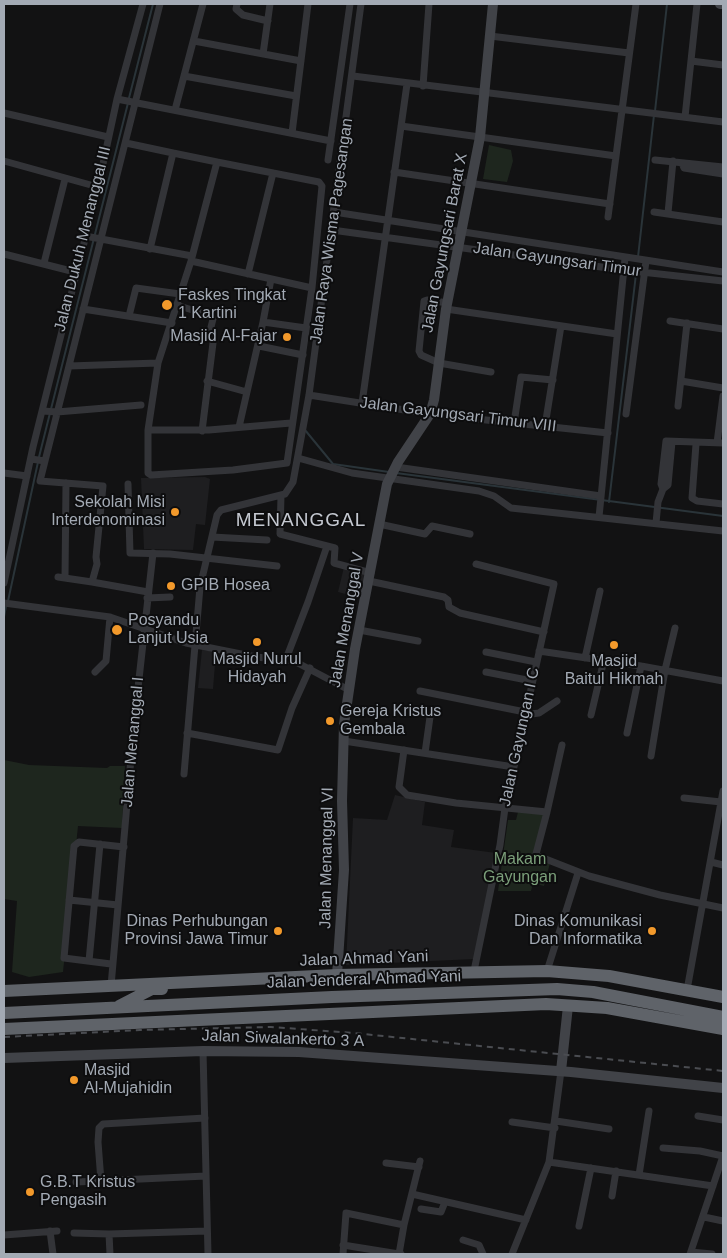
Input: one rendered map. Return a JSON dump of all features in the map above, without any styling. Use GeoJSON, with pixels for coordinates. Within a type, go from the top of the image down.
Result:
{"type":"FeatureCollection","features":[{"type":"Feature","properties":{"kind":"highway","name":"Jalan Ahmad Yani"},"geometry":{"type":"LineString","coordinates":[[4,991],[338,975],[547,971],[610,976],[722,997]]}},
{"type":"Feature","properties":{"kind":"highway"},"geometry":{"type":"LineString","coordinates":[[114,1008],[152,990],[216,986],[223,980]]}},
{"type":"Feature","properties":{"kind":"highway","name":"Jalan Jenderal Ahmad Yani"},"geometry":{"type":"LineString","coordinates":[[4,1013],[332,997],[557,989],[593,992],[723,1016]]}},
{"type":"Feature","properties":{"kind":"highway","name":"Jalan Jenderal Ahmad Yani"},"geometry":{"type":"LineString","coordinates":[[4,1029],[490,1006],[607,1008],[723,1029]]}},
{"type":"Feature","properties":{"kind":"street","name":"Jalan Dukuh Menanggal III"},"geometry":{"type":"LineString","coordinates":[[4,583],[75,272],[93,238],[98,187],[108,137],[143,4]]}},
{"type":"Feature","properties":{"kind":"street"},"geometry":{"type":"LineString","coordinates":[[92,582],[97,564],[96,557],[103,486],[40,481],[83,309],[93,238],[126,143],[160,4]]}},
{"type":"Feature","properties":{"kind":"street"},"geometry":{"type":"LineString","coordinates":[[175,110],[203,4]]}},
{"type":"Feature","properties":{"kind":"street"},"geometry":{"type":"LineString","coordinates":[[237,4],[236,9],[243,15],[268,20]]}},
{"type":"Feature","properties":{"kind":"street"},"geometry":{"type":"LineString","coordinates":[[263,54],[270,4]]}},
{"type":"Feature","properties":{"kind":"street"},"geometry":{"type":"LineString","coordinates":[[292,133],[308,4]]}},
{"type":"Feature","properties":{"kind":"street","name":"Jalan Raya Wisma Pagesangan"},"geometry":{"type":"LineString","coordinates":[[328,160],[350,4]]}},
{"type":"Feature","properties":{"kind":"street","name":"Jalan Raya Wisma Pagesangan"},"geometry":{"type":"LineString","coordinates":[[281,496],[290,490],[298,458],[309,395],[353,76],[361,4]]}},
{"type":"Feature","properties":{"kind":"street"},"geometry":{"type":"LineString","coordinates":[[423,86],[429,4]]}},
{"type":"Feature","properties":{"kind":"street","name":"Jalan Gayungsari Barat X"},"geometry":{"type":"LineString","coordinates":[[393,473],[430,414],[436,389],[447,306],[480,137],[494,4]]}},
{"type":"Feature","properties":{"kind":"street"},"geometry":{"type":"LineString","coordinates":[[608,217],[636,4]]}},
{"type":"Feature","properties":{"kind":"street"},"geometry":{"type":"LineString","coordinates":[[685,117],[697,4]]}},
{"type":"Feature","properties":{"kind":"street"},"geometry":{"type":"LineString","coordinates":[[490,36],[630,53]]}},
{"type":"Feature","properties":{"kind":"street"},"geometry":{"type":"LineString","coordinates":[[194,41],[301,61]]}},
{"type":"Feature","properties":{"kind":"street"},"geometry":{"type":"LineString","coordinates":[[691,61],[723,65]]}},
{"type":"Feature","properties":{"kind":"street"},"geometry":{"type":"LineString","coordinates":[[184,76],[296,96]]}},
{"type":"Feature","properties":{"kind":"street"},"geometry":{"type":"LineString","coordinates":[[353,76],[485,94],[723,122]]}},
{"type":"Feature","properties":{"kind":"street"},"geometry":{"type":"LineString","coordinates":[[362,403],[407,84]]}},
{"type":"Feature","properties":{"kind":"street"},"geometry":{"type":"LineString","coordinates":[[118,99],[331,141]]}},
{"type":"Feature","properties":{"kind":"street"},"geometry":{"type":"LineString","coordinates":[[4,113],[108,137]]}},
{"type":"Feature","properties":{"kind":"street"},"geometry":{"type":"LineString","coordinates":[[401,126],[616,156]]}},
{"type":"Feature","properties":{"kind":"street"},"geometry":{"type":"LineString","coordinates":[[126,143],[319,182],[322,188],[312,288],[291,423],[287,463],[233,470],[150,474],[148,473],[148,430],[158,363],[192,258],[217,162]]}},
{"type":"Feature","properties":{"kind":"street"},"geometry":{"type":"LineString","coordinates":[[150,249],[173,153]]}},
{"type":"Feature","properties":{"kind":"street"},"geometry":{"type":"LineString","coordinates":[[655,160],[723,167]]}},
{"type":"Feature","properties":{"kind":"street"},"geometry":{"type":"LineString","coordinates":[[4,161],[98,187]]}},
{"type":"Feature","properties":{"kind":"street"},"geometry":{"type":"LineString","coordinates":[[668,213],[673,161]]}},
{"type":"Feature","properties":{"kind":"street"},"geometry":{"type":"LineString","coordinates":[[682,163],[684,168],[723,174]]}},
{"type":"Feature","properties":{"kind":"street"},"geometry":{"type":"LineString","coordinates":[[394,172],[610,204]]}},
{"type":"Feature","properties":{"kind":"street"},"geometry":{"type":"LineString","coordinates":[[248,274],[273,173]]}},
{"type":"Feature","properties":{"kind":"street"},"geometry":{"type":"LineString","coordinates":[[44,263],[65,179]]}},
{"type":"Feature","properties":{"kind":"street","name":"Jalan Gayungsari Timur"},"geometry":{"type":"LineString","coordinates":[[334,212],[723,272]]}},
{"type":"Feature","properties":{"kind":"street"},"geometry":{"type":"LineString","coordinates":[[654,212],[723,222]]}},
{"type":"Feature","properties":{"kind":"street","name":"Jalan Gayungsari Timur"},"geometry":{"type":"LineString","coordinates":[[332,230],[626,270],[723,281]]}},
{"type":"Feature","properties":{"kind":"street"},"geometry":{"type":"LineString","coordinates":[[93,238],[192,258],[248,274],[312,288]]}},
{"type":"Feature","properties":{"kind":"street"},"geometry":{"type":"LineString","coordinates":[[4,254],[75,272]]}},
{"type":"Feature","properties":{"kind":"street"},"geometry":{"type":"LineString","coordinates":[[599,513],[617,334],[627,258]]}},
{"type":"Feature","properties":{"kind":"street"},"geometry":{"type":"LineString","coordinates":[[626,414],[644,261]]}},
{"type":"Feature","properties":{"kind":"street"},"geometry":{"type":"LineString","coordinates":[[239,427],[259,346],[271,279]]}},
{"type":"Feature","properties":{"kind":"street"},"geometry":{"type":"LineString","coordinates":[[129,316],[136,288],[180,294]]}},
{"type":"Feature","properties":{"kind":"street"},"geometry":{"type":"LineString","coordinates":[[491,372],[425,358],[419,351],[424,302],[426,300],[447,306],[617,334]]}},
{"type":"Feature","properties":{"kind":"street"},"geometry":{"type":"LineString","coordinates":[[176,306],[213,317],[210,331],[213,346],[202,431]]}},
{"type":"Feature","properties":{"kind":"street"},"geometry":{"type":"LineString","coordinates":[[83,309],[172,322]]}},
{"type":"Feature","properties":{"kind":"street"},"geometry":{"type":"LineString","coordinates":[[263,322],[306,328]]}},
{"type":"Feature","properties":{"kind":"street"},"geometry":{"type":"LineString","coordinates":[[670,322],[723,329]]}},
{"type":"Feature","properties":{"kind":"street"},"geometry":{"type":"LineString","coordinates":[[678,406],[687,323]]}},
{"type":"Feature","properties":{"kind":"street"},"geometry":{"type":"LineString","coordinates":[[546,426],[561,326]]}},
{"type":"Feature","properties":{"kind":"street"},"geometry":{"type":"LineString","coordinates":[[259,346],[303,355]]}},
{"type":"Feature","properties":{"kind":"street"},"geometry":{"type":"LineString","coordinates":[[69,366],[158,363]]}},
{"type":"Feature","properties":{"kind":"street"},"geometry":{"type":"LineString","coordinates":[[514,423],[521,377],[553,380]]}},
{"type":"Feature","properties":{"kind":"street"},"geometry":{"type":"LineString","coordinates":[[207,381],[247,392]]}},
{"type":"Feature","properties":{"kind":"street"},"geometry":{"type":"LineString","coordinates":[[681,381],[723,388]]}},
{"type":"Feature","properties":{"kind":"street","name":"Jalan Gayungsari Timur VIII"},"geometry":{"type":"LineString","coordinates":[[309,395],[430,414],[608,433]]}},
{"type":"Feature","properties":{"kind":"street"},"geometry":{"type":"LineString","coordinates":[[656,519],[658,502],[663,489],[661,484],[666,441],[696,444],[720,443],[723,396]]}},
{"type":"Feature","properties":{"kind":"street"},"geometry":{"type":"LineString","coordinates":[[43,411],[57,412],[141,405]]}},
{"type":"Feature","properties":{"kind":"street"},"geometry":{"type":"LineString","coordinates":[[148,430],[202,431],[291,423]]}},
{"type":"Feature","properties":{"kind":"street"},"geometry":{"type":"LineString","coordinates":[[696,444],[692,498],[697,501],[723,504]]}},
{"type":"Feature","properties":{"kind":"street"},"geometry":{"type":"LineString","coordinates":[[298,458],[352,473],[393,473],[601,498]]}},
{"type":"Feature","properties":{"kind":"street"},"geometry":{"type":"LineString","coordinates":[[31,459],[44,461]]}},
{"type":"Feature","properties":{"kind":"street"},"geometry":{"type":"LineString","coordinates":[[4,473],[27,476]]}},
{"type":"Feature","properties":{"kind":"street"},"geometry":{"type":"LineString","coordinates":[[393,473],[479,491],[494,496],[511,508],[540,512],[599,513],[656,519],[723,531]]}},
{"type":"Feature","properties":{"kind":"street","name":"Jalan Menanggal V"},"geometry":{"type":"LineString","coordinates":[[344,741],[349,690],[359,630],[384,494],[393,473]]}},
{"type":"Feature","properties":{"kind":"street"},"geometry":{"type":"LineString","coordinates":[[66,483],[61,577],[147,595],[170,597]]}},
{"type":"Feature","properties":{"kind":"street"},"geometry":{"type":"LineString","coordinates":[[128,484],[130,553],[207,557],[277,566]]}},
{"type":"Feature","properties":{"kind":"street"},"geometry":{"type":"LineString","coordinates":[[184,774],[200,587],[212,536],[221,510],[281,496],[280,534],[336,549],[334,563],[370,577],[444,597],[448,600],[449,607],[460,613],[544,632]]}},
{"type":"Feature","properties":{"kind":"street"},"geometry":{"type":"LineString","coordinates":[[379,524],[425,534],[432,526],[470,534]]}},
{"type":"Feature","properties":{"kind":"street"},"geometry":{"type":"LineString","coordinates":[[212,536],[267,540]]}},
{"type":"Feature","properties":{"kind":"street"},"geometry":{"type":"LineString","coordinates":[[286,660],[327,546]]}},
{"type":"Feature","properties":{"kind":"street","name":"Jalan Menanggal I"},"geometry":{"type":"LineString","coordinates":[[111,986],[111,964],[152,553]]}},
{"type":"Feature","properties":{"kind":"street","name":"Jalan Gayungan I C"},"geometry":{"type":"LineString","coordinates":[[474,971],[500,845],[505,808],[554,583],[476,564]]}},
{"type":"Feature","properties":{"kind":"street"},"geometry":{"type":"LineString","coordinates":[[585,658],[600,591]]}},
{"type":"Feature","properties":{"kind":"street"},"geometry":{"type":"LineString","coordinates":[[5,603],[110,617],[194,644],[256,657],[302,663],[349,690]]}},
{"type":"Feature","properties":{"kind":"street"},"geometry":{"type":"LineString","coordinates":[[95,672],[106,659],[110,617]]}},
{"type":"Feature","properties":{"kind":"street"},"geometry":{"type":"LineString","coordinates":[[651,756],[665,670],[675,628]]}},
{"type":"Feature","properties":{"kind":"street"},"geometry":{"type":"LineString","coordinates":[[359,630],[418,641]]}},
{"type":"Feature","properties":{"kind":"street"},"geometry":{"type":"LineString","coordinates":[[539,651],[641,666],[723,681]]}},
{"type":"Feature","properties":{"kind":"street"},"geometry":{"type":"LineString","coordinates":[[486,652],[536,662]]}},
{"type":"Feature","properties":{"kind":"street"},"geometry":{"type":"LineString","coordinates":[[591,715],[604,660]]}},
{"type":"Feature","properties":{"kind":"street"},"geometry":{"type":"LineString","coordinates":[[627,733],[641,666]]}},
{"type":"Feature","properties":{"kind":"street"},"geometry":{"type":"LineString","coordinates":[[187,733],[278,750],[292,708],[310,668]]}},
{"type":"Feature","properties":{"kind":"street"},"geometry":{"type":"LineString","coordinates":[[486,672],[532,681]]}},
{"type":"Feature","properties":{"kind":"street"},"geometry":{"type":"LineString","coordinates":[[420,691],[525,714],[539,713],[557,701]]}},
{"type":"Feature","properties":{"kind":"street"},"geometry":{"type":"LineString","coordinates":[[425,753],[430,717]]}},
{"type":"Feature","properties":{"kind":"street"},"geometry":{"type":"LineString","coordinates":[[344,741],[514,767]]}},
{"type":"Feature","properties":{"kind":"street","name":"Jalan Menanggal VI"},"geometry":{"type":"LineString","coordinates":[[338,975],[344,870],[344,741]]}},
{"type":"Feature","properties":{"kind":"street"},"geometry":{"type":"LineString","coordinates":[[562,745],[536,855],[560,863],[563,867],[578,873],[660,896],[723,908]]}},
{"type":"Feature","properties":{"kind":"street"},"geometry":{"type":"LineString","coordinates":[[404,750],[399,787],[407,795],[547,812]]}},
{"type":"Feature","properties":{"kind":"street"},"geometry":{"type":"LineString","coordinates":[[687,990],[704,905],[723,791]]}},
{"type":"Feature","properties":{"kind":"street"},"geometry":{"type":"LineString","coordinates":[[684,798],[721,802]]}},
{"type":"Feature","properties":{"kind":"street"},"geometry":{"type":"LineString","coordinates":[[111,964],[64,958],[75,843],[124,847]]}},
{"type":"Feature","properties":{"kind":"street"},"geometry":{"type":"LineString","coordinates":[[88,962],[100,844]]}},
{"type":"Feature","properties":{"kind":"street"},"geometry":{"type":"LineString","coordinates":[[710,862],[723,865]]}},
{"type":"Feature","properties":{"kind":"street"},"geometry":{"type":"LineString","coordinates":[[547,971],[578,873]]}},
{"type":"Feature","properties":{"kind":"street"},"geometry":{"type":"LineString","coordinates":[[69,900],[118,904]]}},
{"type":"Feature","properties":{"kind":"street"},"geometry":{"type":"LineString","coordinates":[[512,1254],[549,1162],[568,1006]]}},
{"type":"Feature","properties":{"kind":"street"},"geometry":{"type":"LineString","coordinates":[[204,1051],[208,1254]]}},
{"type":"Feature","properties":{"kind":"street","name":"Jalan Siwalankerto 3 A"},"geometry":{"type":"LineString","coordinates":[[4,1058],[204,1051],[350,1055],[561,1071],[723,1088]]}},
{"type":"Feature","properties":{"kind":"street"},"geometry":{"type":"LineString","coordinates":[[640,1175],[650,1111]]}},
{"type":"Feature","properties":{"kind":"street"},"geometry":{"type":"LineString","coordinates":[[698,1116],[723,1120]]}},
{"type":"Feature","properties":{"kind":"street"},"geometry":{"type":"LineString","coordinates":[[102,1181],[98,1142],[99,1128],[103,1124],[206,1118]]}},
{"type":"Feature","properties":{"kind":"street"},"geometry":{"type":"LineString","coordinates":[[512,1122],[609,1129]]}},
{"type":"Feature","properties":{"kind":"street"},"geometry":{"type":"LineString","coordinates":[[663,1148],[700,1151],[723,1156],[691,1253],[712,1254]]}},
{"type":"Feature","properties":{"kind":"street"},"geometry":{"type":"LineString","coordinates":[[549,1162],[713,1186]]}},
{"type":"Feature","properties":{"kind":"street"},"geometry":{"type":"LineString","coordinates":[[343,1245],[400,1254],[404,1225],[419,1164],[386,1163]]}},
{"type":"Feature","properties":{"kind":"street"},"geometry":{"type":"LineString","coordinates":[[579,1226],[591,1168]]}},
{"type":"Feature","properties":{"kind":"street"},"geometry":{"type":"LineString","coordinates":[[612,1196],[616,1171]]}},
{"type":"Feature","properties":{"kind":"street"},"geometry":{"type":"LineString","coordinates":[[76,1182],[206,1176]]}},
{"type":"Feature","properties":{"kind":"street"},"geometry":{"type":"LineString","coordinates":[[412,1194],[485,1209],[526,1220]]}},
{"type":"Feature","properties":{"kind":"street"},"geometry":{"type":"LineString","coordinates":[[421,1209],[441,1212],[444,1202]]}},
{"type":"Feature","properties":{"kind":"street"},"geometry":{"type":"LineString","coordinates":[[343,1254],[346,1213],[404,1225]]}},
{"type":"Feature","properties":{"kind":"street"},"geometry":{"type":"LineString","coordinates":[[704,1217],[723,1221]]}},
{"type":"Feature","properties":{"kind":"street"},"geometry":{"type":"LineString","coordinates":[[74,1233],[109,1234],[207,1231]]}},
{"type":"Feature","properties":{"kind":"street"},"geometry":{"type":"LineString","coordinates":[[4,1235],[54,1232],[53,1254]]}},
{"type":"Feature","properties":{"kind":"street"},"geometry":{"type":"LineString","coordinates":[[109,1234],[110,1254]]}},
{"type":"Feature","properties":{"kind":"street"},"geometry":{"type":"LineString","coordinates":[[463,1240],[479,1245],[483,1254]]}},
{"type":"Feature","properties":{"kind":"shaded area","name":"Sekolah Misi Interdenominasi"},"geometry":{"type":"Polygon","coordinates":[[[205,477],[210,479],[205,525],[196,524],[193,550],[144,549],[141,478],[205,477]]]}},
{"type":"Feature","properties":{"kind":"shaded area"},"geometry":{"type":"Polygon","coordinates":[[[344,567],[368,573],[361,598],[338,592],[344,567]]]}},
{"type":"Feature","properties":{"kind":"shaded area"},"geometry":{"type":"Polygon","coordinates":[[[202,650],[216,652],[213,689],[198,688],[202,650]]]}},
{"type":"Feature","properties":{"kind":"shaded area"},"geometry":{"type":"Polygon","coordinates":[[[395,795],[425,802],[422,825],[454,830],[451,847],[496,853],[474,959],[346,965],[353,818],[387,820],[395,795]]]}},
{"type":"Feature","properties":{"kind":"green space"},"geometry":{"type":"Polygon","coordinates":[[[489,145],[511,150],[513,161],[507,182],[483,179],[489,145]]]}},
{"type":"Feature","properties":{"kind":"green space"},"geometry":{"type":"Polygon","coordinates":[[[4,760],[29,765],[107,768],[110,766],[125,766],[122,828],[78,826],[63,972],[29,977],[12,972],[17,901],[4,899],[4,760]]]}},
{"type":"Feature","properties":{"kind":"green space","name":"Makam Gayungan"},"geometry":{"type":"Polygon","coordinates":[[[518,812],[545,814],[534,857],[550,863],[544,886],[533,883],[531,891],[498,891],[508,820],[516,820],[518,812]]]}},
{"type":"Feature","properties":{"kind":"waterway"},"geometry":{"type":"LineString","coordinates":[[129,98],[153,4]]}},
{"type":"Feature","properties":{"kind":"waterway"},"geometry":{"type":"LineString","coordinates":[[655,111],[667,4]]}},
{"type":"Feature","properties":{"kind":"waterway"},"geometry":{"type":"LineString","coordinates":[[51,409],[128,103]]}},
{"type":"Feature","properties":{"kind":"waterway"},"geometry":{"type":"LineString","coordinates":[[638,257],[654,115]]}},
{"type":"Feature","properties":{"kind":"waterway"},"geometry":{"type":"LineString","coordinates":[[609,502],[636,274]]}},
{"type":"Feature","properties":{"kind":"waterway"},"geometry":{"type":"LineString","coordinates":[[39,457],[50,413]]}},
{"type":"Feature","properties":{"kind":"waterway"},"geometry":{"type":"LineString","coordinates":[[305,430],[333,464],[389,472]]}},
{"type":"Feature","properties":{"kind":"waterway"},"geometry":{"type":"LineString","coordinates":[[8,601],[38,462]]}},
{"type":"Feature","properties":{"kind":"waterway"},"geometry":{"type":"LineString","coordinates":[[396,473],[723,516]]}},
{"type":"Feature","properties":{"kind":"waterway"},"geometry":{"type":"LineString","coordinates":[[4,617],[6,606]]}},
{"type":"Feature","properties":{"kind":"railway"},"geometry":{"type":"LineString","coordinates":[[4,1037],[140,1030],[271,1027],[354,1033],[723,1071]]}},
{"type":"Feature","properties":{"kind":"place","name":"Faskes Tingkat 1 Kartini"},"geometry":{"type":"Point","coordinates":[167,305]}},
{"type":"Feature","properties":{"kind":"place","name":"Masjid Al-Fajar"},"geometry":{"type":"Point","coordinates":[287,337]}},
{"type":"Feature","properties":{"kind":"place","name":"Sekolah Misi Interdenominasi"},"geometry":{"type":"Point","coordinates":[175,512]}},
{"type":"Feature","properties":{"kind":"place","name":"GPIB Hosea"},"geometry":{"type":"Point","coordinates":[171,586]}},
{"type":"Feature","properties":{"kind":"place","name":"Posyandu Lanjut Usia"},"geometry":{"type":"Point","coordinates":[117,630]}},
{"type":"Feature","properties":{"kind":"place","name":"Masjid Nurul Hidayah"},"geometry":{"type":"Point","coordinates":[257,642]}},
{"type":"Feature","properties":{"kind":"place","name":"Masjid Baitul Hikmah"},"geometry":{"type":"Point","coordinates":[614,645]}},
{"type":"Feature","properties":{"kind":"place","name":"Gereja Kristus Gembala"},"geometry":{"type":"Point","coordinates":[330,721]}},
{"type":"Feature","properties":{"kind":"place","name":"Dinas Perhubungan Provinsi Jawa Timur"},"geometry":{"type":"Point","coordinates":[278,931]}},
{"type":"Feature","properties":{"kind":"place","name":"Dinas Komunikasi Dan Informatika"},"geometry":{"type":"Point","coordinates":[652,931]}},
{"type":"Feature","properties":{"kind":"place","name":"Masjid Al-Mujahidin"},"geometry":{"type":"Point","coordinates":[74,1080]}},
{"type":"Feature","properties":{"kind":"place","name":"G.B.T Kristus Pengasih"},"geometry":{"type":"Point","coordinates":[30,1192]}},
{"type":"Feature","properties":{"kind":"district","name":"MENANGGAL"},"geometry":{"type":"Point","coordinates":[301,521]}}]}
